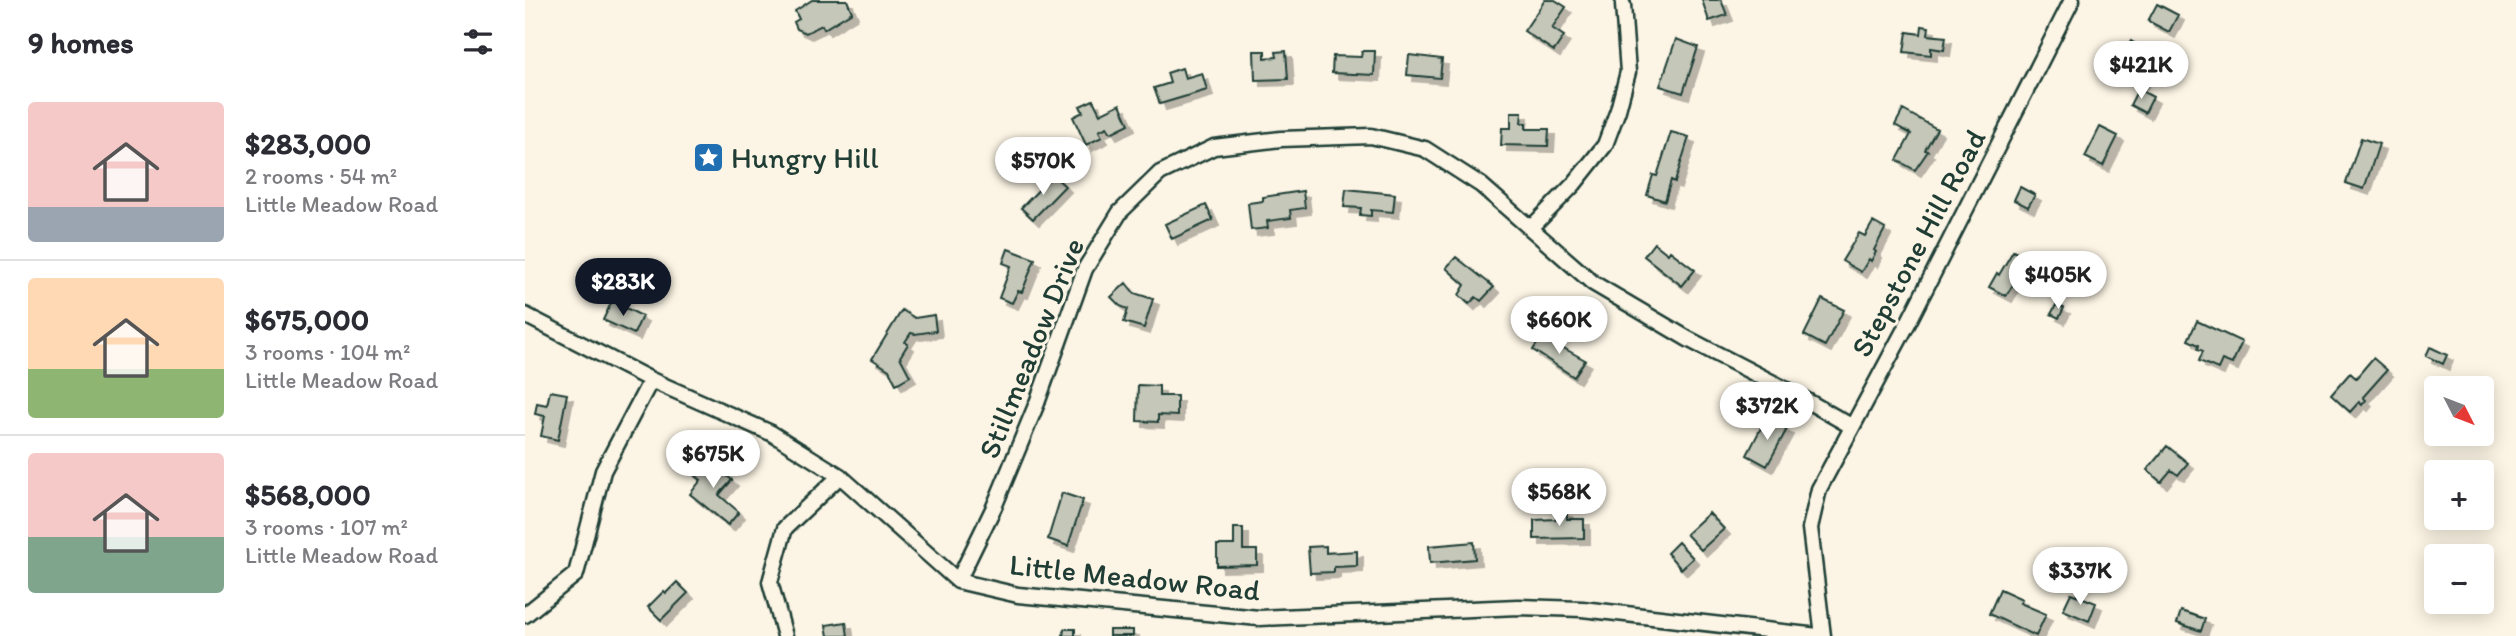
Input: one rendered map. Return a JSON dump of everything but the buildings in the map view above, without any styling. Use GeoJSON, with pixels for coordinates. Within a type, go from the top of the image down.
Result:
{"type":"FeatureCollection","features":[{"type":"Feature","properties":{"kind":"street","name":"Stepstone Hill Road"},"geometry":{"type":"LineString","coordinates":[[1823,636],[1810,527],[1819,489],[1907,325],[2073,0]]}},
{"type":"Feature","properties":{"kind":"street"},"geometry":{"type":"LineString","coordinates":[[1531,228],[1574,184],[1605,145],[1628,72],[1623,5]]}},
{"type":"Feature","properties":{"kind":"street","name":"Stillmeadow Drive"},"geometry":{"type":"LineString","coordinates":[[958,581],[1013,461],[1085,270],[1120,212],[1160,173],[1214,147],[1281,139],[1371,136],[1425,149],[1481,185],[1593,284],[1688,339],[1851,426]]}},
{"type":"Feature","properties":{"kind":"street","name":"Little Meadow Road"},"geometry":{"type":"LineString","coordinates":[[525,315],[652,380],[771,433],[840,476],[958,581],[1018,595],[1259,618],[1518,607],[1582,609],[1818,636]]}},
{"type":"Feature","properties":{"kind":"street"},"geometry":{"type":"LineString","coordinates":[[525,615],[576,574],[603,471],[652,380]]}},
{"type":"Feature","properties":{"kind":"street"},"geometry":{"type":"LineString","coordinates":[[785,636],[770,582],[785,528],[840,476]]}},
{"type":"Feature","properties":{"kind":"place","name":"Hungry Hill"},"geometry":{"type":"Point","coordinates":[708,157]}}]}
